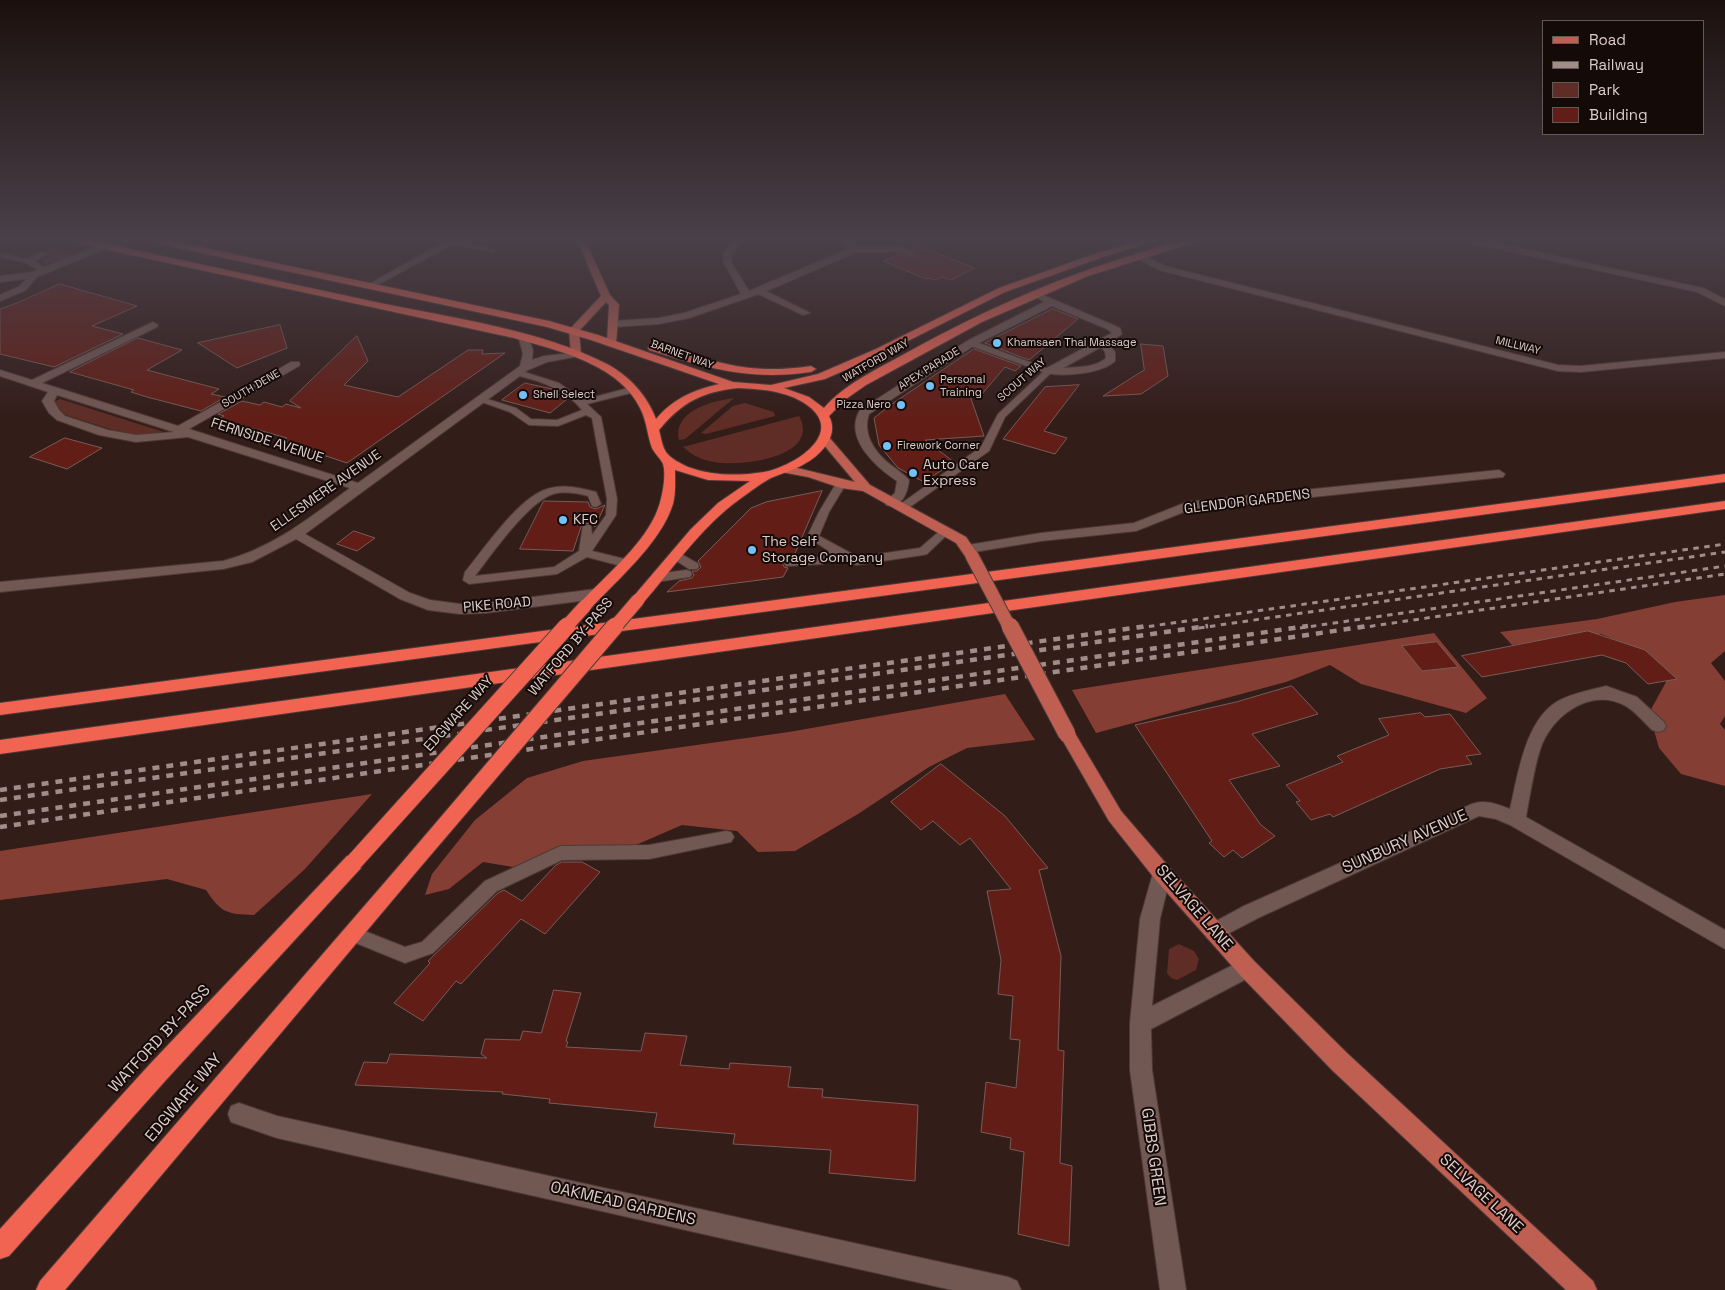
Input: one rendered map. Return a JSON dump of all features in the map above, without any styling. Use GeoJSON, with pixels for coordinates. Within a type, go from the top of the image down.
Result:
{"type":"FeatureCollection","features":[{"type":"Feature","properties":{"kind":"highway"},"geometry":{"type":"LineString","coordinates":[[354,300],[468,325],[576,354],[612,372],[632,390],[645,407],[653,430],[657,451],[669,462],[702,474],[728,478],[768,476],[812,454],[824,438],[827,427],[824,415],[812,403],[792,393],[772,387],[733,385],[704,391],[679,402],[671,407],[653,430]]}},
{"type":"Feature","properties":{"kind":"highway","name":"BARNET WAY"},"geometry":{"type":"LineString","coordinates":[[437,300],[574,330],[612,342],[700,376],[733,385]]}},
{"type":"Feature","properties":{"kind":"highway","name":"WATFORD WAY"},"geometry":{"type":"LineString","coordinates":[[772,387],[821,377],[981,300]]}},
{"type":"Feature","properties":{"kind":"highway","name":"WATFORD WAY"},"geometry":{"type":"LineString","coordinates":[[824,415],[837,399],[860,383],[980,317],[1018,300]]}},
{"type":"Feature","properties":{"kind":"highway"},"geometry":{"type":"LineString","coordinates":[[612,342],[638,343],[719,368],[741,372],[784,374],[815,369],[842,368]]}},
{"type":"Feature","properties":{"kind":"highway","name":"WATFORD BY-PASS"},"geometry":{"type":"LineString","coordinates":[[590,600],[626,563],[658,524],[666,507],[669,462]]}},
{"type":"Feature","properties":{"kind":"highway","name":"WATFORD BY-PASS"},"geometry":{"type":"LineString","coordinates":[[417,858],[676,555],[723,506],[768,476]]}},
{"type":"Feature","properties":{"kind":"highway"},"geometry":{"type":"LineString","coordinates":[[0,709],[1725,478]]}},
{"type":"Feature","properties":{"kind":"highway"},"geometry":{"type":"LineString","coordinates":[[0,747],[1725,505]]}},
{"type":"Feature","properties":{"kind":"highway","name":"EDGWARE WAY"},"geometry":{"type":"LineString","coordinates":[[354,862],[590,600]]}},
{"type":"Feature","properties":{"kind":"highway","name":"EDGWARE WAY"},"geometry":{"type":"LineString","coordinates":[[50,1290],[417,858]]}},
{"type":"Feature","properties":{"kind":"highway","name":"WATFORD BY-PASS"},"geometry":{"type":"LineString","coordinates":[[0,1246],[158,1072],[354,862]]}},
{"type":"Feature","properties":{"kind":"main road"},"geometry":{"type":"LineString","coordinates":[[576,354],[574,330],[602,300]]}},
{"type":"Feature","properties":{"kind":"main road"},"geometry":{"type":"LineString","coordinates":[[610,300],[614,305],[612,342]]}},
{"type":"Feature","properties":{"kind":"main road","name":"SELVAGE LANE"},"geometry":{"type":"LineString","coordinates":[[824,438],[866,488]]}},
{"type":"Feature","properties":{"kind":"main road","name":"SELVAGE LANE"},"geometry":{"type":"LineString","coordinates":[[785,469],[811,474],[841,484],[866,488],[961,540],[970,553],[1066,734],[1115,816],[1162,873],[1247,968],[1340,1062],[1584,1290]]}},
{"type":"Feature","properties":{"kind":"street"},"geometry":{"type":"LineString","coordinates":[[614,324],[659,321],[686,316],[731,300]]}},
{"type":"Feature","properties":{"kind":"street"},"geometry":{"type":"LineString","coordinates":[[1048,300],[1052,302]]}},
{"type":"Feature","properties":{"kind":"street","name":"MILLWAY"},"geometry":{"type":"LineString","coordinates":[[1290,300],[1558,368],[1581,369],[1725,355]]}},
{"type":"Feature","properties":{"kind":"street","name":"SCOUT WAY"},"geometry":{"type":"LineString","coordinates":[[1049,371],[1116,334],[1116,330],[1052,302]]}},
{"type":"Feature","properties":{"kind":"street","name":"APEX PARADE"},"geometry":{"type":"LineString","coordinates":[[897,504],[903,480],[882,466],[866,447],[860,420],[864,412],[971,343],[1052,302]]}},
{"type":"Feature","properties":{"kind":"street"},"geometry":{"type":"LineString","coordinates":[[33,383],[153,325]]}},
{"type":"Feature","properties":{"kind":"street"},"geometry":{"type":"LineString","coordinates":[[521,370],[528,360],[524,339]]}},
{"type":"Feature","properties":{"kind":"street"},"geometry":{"type":"LineString","coordinates":[[1049,371],[1092,370],[1102,367],[1109,362],[1111,355],[1109,349],[1102,342]]}},
{"type":"Feature","properties":{"kind":"street","name":"ELLESMERE AVENUE"},"geometry":{"type":"LineString","coordinates":[[0,587],[223,565],[246,559],[296,534],[521,370],[544,359],[576,354]]}},
{"type":"Feature","properties":{"kind":"street","name":"SOUTH DENE"},"geometry":{"type":"LineString","coordinates":[[181,429],[295,364]]}},
{"type":"Feature","properties":{"kind":"street","name":"FERNSIDE AVENUE"},"geometry":{"type":"LineString","coordinates":[[0,373],[359,487]]}},
{"type":"Feature","properties":{"kind":"street","name":"FERNSIDE AVENUE"},"geometry":{"type":"LineString","coordinates":[[55,390],[48,400],[52,410],[60,418],[96,430],[134,438],[164,437],[193,433]]}},
{"type":"Feature","properties":{"kind":"street","name":"GLENDOR GARDENS"},"geometry":{"type":"LineString","coordinates":[[970,553],[1041,537],[1136,527],[1187,506],[1499,474]]}},
{"type":"Feature","properties":{"kind":"street","name":"PIKE ROAD"},"geometry":{"type":"LineString","coordinates":[[296,534],[405,596],[428,605],[460,609],[590,600]]}},
{"type":"Feature","properties":{"kind":"street"},"geometry":{"type":"LineString","coordinates":[[1516,820],[1534,744],[1544,725],[1561,707],[1575,700],[1606,692],[1631,701],[1658,726]]}},
{"type":"Feature","properties":{"kind":"street","name":"SUNBURY AVENUE"},"geometry":{"type":"LineString","coordinates":[[1214,932],[1251,912],[1478,809],[1489,809],[1501,812],[1516,820],[1725,940]]}},
{"type":"Feature","properties":{"kind":"street","name":"GIBBS GREEN"},"geometry":{"type":"LineString","coordinates":[[1162,873],[1150,919],[1140,1023],[1141,1070],[1173,1290]]}},
{"type":"Feature","properties":{"kind":"street"},"geometry":{"type":"LineString","coordinates":[[1140,1023],[1247,968]]}},
{"type":"Feature","properties":{"kind":"street","name":"OAKMEAD GARDENS"},"geometry":{"type":"LineString","coordinates":[[239,1114],[287,1129],[1008,1290]]}},
{"type":"Feature","properties":{"kind":"lane"},"geometry":{"type":"LineString","coordinates":[[780,300],[806,313]]}},
{"type":"Feature","properties":{"kind":"lane"},"geometry":{"type":"LineString","coordinates":[[971,343],[1049,371]]}},
{"type":"Feature","properties":{"kind":"lane"},"geometry":{"type":"LineString","coordinates":[[521,370],[548,380],[577,398],[583,408],[596,417],[612,499],[611,515],[585,553],[557,570],[470,580],[469,575],[527,506],[546,493],[569,489],[592,494],[596,504]]}},
{"type":"Feature","properties":{"kind":"lane","name":"SCOUT WAY"},"geometry":{"type":"LineString","coordinates":[[897,504],[985,449],[1001,416],[1049,371]]}},
{"type":"Feature","properties":{"kind":"lane"},"geometry":{"type":"LineString","coordinates":[[481,400],[513,410],[530,422],[558,423],[583,408],[632,390]]}},
{"type":"Feature","properties":{"kind":"lane"},"geometry":{"type":"LineString","coordinates":[[841,484],[824,512],[813,536],[856,561],[923,551],[946,531]]}},
{"type":"Feature","properties":{"kind":"lane"},"geometry":{"type":"LineString","coordinates":[[585,553],[586,527]]}},
{"type":"Feature","properties":{"kind":"lane"},"geometry":{"type":"LineString","coordinates":[[790,563],[823,560],[837,550]]}},
{"type":"Feature","properties":{"kind":"lane"},"geometry":{"type":"LineString","coordinates":[[585,553],[626,563]]}},
{"type":"Feature","properties":{"kind":"lane"},"geometry":{"type":"LineString","coordinates":[[656,578],[689,570],[676,555]]}},
{"type":"Feature","properties":{"kind":"lane"},"geometry":{"type":"LineString","coordinates":[[352,934],[405,955],[427,948],[491,886],[561,853],[649,852],[726,837]]}},
{"type":"Feature","properties":{"kind":"green space"},"geometry":{"type":"Polygon","coordinates":[[[734,398],[685,439],[679,440],[679,430],[682,421],[688,414],[706,405],[734,398]]]}},
{"type":"Feature","properties":{"kind":"green space"},"geometry":{"type":"Polygon","coordinates":[[[60,399],[164,432],[164,434],[129,435],[72,417],[61,413],[54,402],[60,399]]]}},
{"type":"Feature","properties":{"kind":"green space"},"geometry":{"type":"Polygon","coordinates":[[[745,403],[774,412],[775,416],[706,434],[701,433],[733,406],[745,403]]]}},
{"type":"Feature","properties":{"kind":"green space"},"geometry":{"type":"Polygon","coordinates":[[[799,416],[803,430],[799,442],[789,450],[774,457],[741,463],[714,462],[697,457],[683,447],[799,416]]]}},
{"type":"Feature","properties":{"kind":"green space"},"geometry":{"type":"Polygon","coordinates":[[[1179,944],[1194,951],[1199,959],[1196,970],[1177,980],[1171,978],[1167,973],[1169,949],[1179,944]]]}},
{"type":"Feature","properties":{"kind":"shaded area"},"geometry":{"type":"Polygon","coordinates":[[[1725,595],[1725,651],[1711,663],[1725,681],[1725,716],[1720,724],[1725,730],[1725,786],[1681,774],[1659,748],[1649,713],[1666,682],[1648,653],[1601,634],[1512,645],[1500,632],[1597,619],[1675,602],[1725,595]]]}},
{"type":"Feature","properties":{"kind":"shaded area"},"geometry":{"type":"Polygon","coordinates":[[[1434,633],[1487,698],[1466,713],[1361,684],[1330,665],[1286,682],[1096,733],[1072,690],[1434,633]]]}},
{"type":"Feature","properties":{"kind":"shaded area"},"geometry":{"type":"Polygon","coordinates":[[[1005,694],[1035,740],[967,748],[929,767],[858,814],[795,851],[758,852],[737,831],[682,825],[608,857],[554,853],[513,867],[483,862],[449,889],[425,895],[432,874],[475,820],[527,778],[583,761],[789,732],[1005,694]]]}},
{"type":"Feature","properties":{"kind":"shaded area"},"geometry":{"type":"Polygon","coordinates":[[[372,794],[304,870],[254,915],[226,911],[216,903],[206,890],[167,879],[0,900],[0,851],[372,794]]]}},
{"type":"Feature","properties":{"kind":"building"},"geometry":{"type":"Polygon","coordinates":[[[23,300],[117,300],[137,306],[92,326],[123,334],[54,367],[0,354],[0,309],[23,300]]]}},
{"type":"Feature","properties":{"kind":"building"},"geometry":{"type":"Polygon","coordinates":[[[1053,309],[1078,319],[1029,360],[985,343],[1053,309]]]}},
{"type":"Feature","properties":{"kind":"building"},"geometry":{"type":"Polygon","coordinates":[[[280,325],[287,348],[237,368],[198,343],[280,325]]]}},
{"type":"Feature","properties":{"kind":"building"},"geometry":{"type":"Polygon","coordinates":[[[357,336],[368,361],[344,385],[398,397],[468,350],[483,350],[482,354],[505,353],[347,463],[281,441],[287,438],[219,419],[224,416],[218,414],[242,401],[260,405],[264,402],[282,407],[286,404],[301,408],[290,401],[357,336]]]}},
{"type":"Feature","properties":{"kind":"building"},"geometry":{"type":"Polygon","coordinates":[[[138,338],[182,350],[147,370],[219,389],[211,394],[225,397],[201,411],[147,397],[131,392],[134,390],[70,372],[138,338]]]}},
{"type":"Feature","properties":{"kind":"building"},"geometry":{"type":"Polygon","coordinates":[[[1141,344],[1163,346],[1168,376],[1141,394],[1103,396],[1144,370],[1141,344]]]}},
{"type":"Feature","properties":{"kind":"building"},"geometry":{"type":"Polygon","coordinates":[[[974,349],[1021,366],[1015,371],[1005,367],[982,394],[969,393],[984,436],[925,440],[954,462],[924,482],[898,468],[879,445],[874,418],[974,349]]]}},
{"type":"Feature","properties":{"kind":"building"},"geometry":{"type":"Polygon","coordinates":[[[525,383],[552,389],[567,399],[550,413],[502,400],[525,383]]]}},
{"type":"Feature","properties":{"kind":"building"},"geometry":{"type":"Polygon","coordinates":[[[1079,385],[1044,431],[1067,438],[1055,454],[1003,439],[1045,387],[1079,385]]]}},
{"type":"Feature","properties":{"kind":"building"},"geometry":{"type":"Polygon","coordinates":[[[65,438],[102,448],[67,469],[30,457],[65,438]]]}},
{"type":"Feature","properties":{"kind":"building","name":"The Self Storage Company"},"geometry":{"type":"Polygon","coordinates":[[[822,491],[793,558],[786,558],[782,562],[784,567],[788,568],[783,577],[667,592],[679,581],[692,578],[694,575],[692,571],[697,571],[701,567],[698,561],[751,508],[766,502],[822,491]]]}},
{"type":"Feature","properties":{"kind":"building"},"geometry":{"type":"Polygon","coordinates":[[[544,501],[588,502],[590,507],[596,509],[605,505],[595,527],[591,523],[582,524],[573,551],[520,549],[544,501]]]}},
{"type":"Feature","properties":{"kind":"building"},"geometry":{"type":"Polygon","coordinates":[[[354,531],[375,538],[357,551],[337,544],[354,531]]]}},
{"type":"Feature","properties":{"kind":"building"},"geometry":{"type":"Polygon","coordinates":[[[1588,631],[1645,650],[1677,679],[1648,684],[1626,663],[1602,655],[1482,677],[1462,656],[1588,631]]]}},
{"type":"Feature","properties":{"kind":"building"},"geometry":{"type":"Polygon","coordinates":[[[1437,642],[1458,667],[1422,671],[1402,646],[1437,642]]]}},
{"type":"Feature","properties":{"kind":"building"},"geometry":{"type":"Polygon","coordinates":[[[1292,686],[1318,714],[1252,734],[1280,766],[1229,780],[1261,825],[1275,836],[1242,858],[1233,850],[1224,857],[1209,843],[1212,841],[1135,725],[1236,702],[1292,686]]]}},
{"type":"Feature","properties":{"kind":"building"},"geometry":{"type":"Polygon","coordinates":[[[1421,713],[1425,717],[1450,714],[1481,754],[1466,756],[1472,764],[1440,769],[1333,817],[1330,814],[1311,820],[1296,802],[1300,801],[1286,785],[1343,762],[1337,756],[1389,735],[1379,719],[1421,713]]]}},
{"type":"Feature","properties":{"kind":"building"},"geometry":{"type":"Polygon","coordinates":[[[941,764],[1005,816],[1048,868],[1039,870],[1061,956],[1058,1050],[1064,1051],[1060,1163],[1072,1166],[1069,1246],[1018,1234],[1024,1152],[1010,1149],[1011,1138],[981,1132],[986,1082],[1016,1088],[1020,1040],[1010,1039],[1013,996],[998,994],[1001,960],[987,891],[1011,889],[970,838],[960,845],[933,821],[921,830],[891,802],[941,764]]]}},
{"type":"Feature","properties":{"kind":"building"},"geometry":{"type":"Polygon","coordinates":[[[562,862],[582,862],[600,872],[545,934],[521,919],[461,984],[456,981],[423,1021],[394,1003],[430,963],[428,961],[498,893],[504,890],[522,901],[555,866],[562,862]]]}},
{"type":"Feature","properties":{"kind":"building"},"geometry":{"type":"Polygon","coordinates":[[[554,990],[581,993],[566,1041],[568,1042],[566,1047],[641,1051],[645,1033],[687,1036],[680,1065],[729,1069],[730,1063],[791,1067],[788,1087],[823,1089],[822,1097],[918,1105],[915,1181],[829,1173],[831,1150],[733,1144],[735,1134],[654,1127],[657,1113],[549,1103],[550,1099],[502,1094],[503,1092],[355,1085],[364,1062],[387,1063],[390,1054],[487,1058],[481,1054],[485,1039],[520,1040],[523,1031],[541,1033],[554,990]]]}},
{"type":"Feature","properties":{"kind":"railway"},"geometry":{"type":"LineString","coordinates":[[1138,628],[1725,544]]}},
{"type":"Feature","properties":{"kind":"railway"},"geometry":{"type":"LineString","coordinates":[[1199,628],[1725,552]]}},
{"type":"Feature","properties":{"kind":"railway"},"geometry":{"type":"LineString","coordinates":[[1300,628],[1725,566]]}},
{"type":"Feature","properties":{"kind":"railway"},"geometry":{"type":"LineString","coordinates":[[1359,628],[1725,574]]}},
{"type":"Feature","properties":{"kind":"railway"},"geometry":{"type":"LineString","coordinates":[[0,790],[1147,626]]}},
{"type":"Feature","properties":{"kind":"railway"},"geometry":{"type":"LineString","coordinates":[[0,800],[1208,626]]}},
{"type":"Feature","properties":{"kind":"railway"},"geometry":{"type":"LineString","coordinates":[[0,816],[1308,626]]}},
{"type":"Feature","properties":{"kind":"railway"},"geometry":{"type":"LineString","coordinates":[[0,827],[1368,626]]}},
{"type":"Feature","properties":{"kind":"place","name":"Khamsaen Thai Massage"},"geometry":{"type":"Point","coordinates":[997,343]}},
{"type":"Feature","properties":{"kind":"place","name":"Personal Training"},"geometry":{"type":"Point","coordinates":[930,386]}},
{"type":"Feature","properties":{"kind":"place","name":"Shell Select"},"geometry":{"type":"Point","coordinates":[523,395]}},
{"type":"Feature","properties":{"kind":"place","name":"Pizza Nero"},"geometry":{"type":"Point","coordinates":[901,405]}},
{"type":"Feature","properties":{"kind":"place","name":"Firework Corner"},"geometry":{"type":"Point","coordinates":[887,446]}},
{"type":"Feature","properties":{"kind":"place","name":"Auto Care Express"},"geometry":{"type":"Point","coordinates":[913,473]}},
{"type":"Feature","properties":{"kind":"place","name":"KFC"},"geometry":{"type":"Point","coordinates":[563,520]}},
{"type":"Feature","properties":{"kind":"place","name":"The Self Storage Company"},"geometry":{"type":"Point","coordinates":[752,550]}}]}
